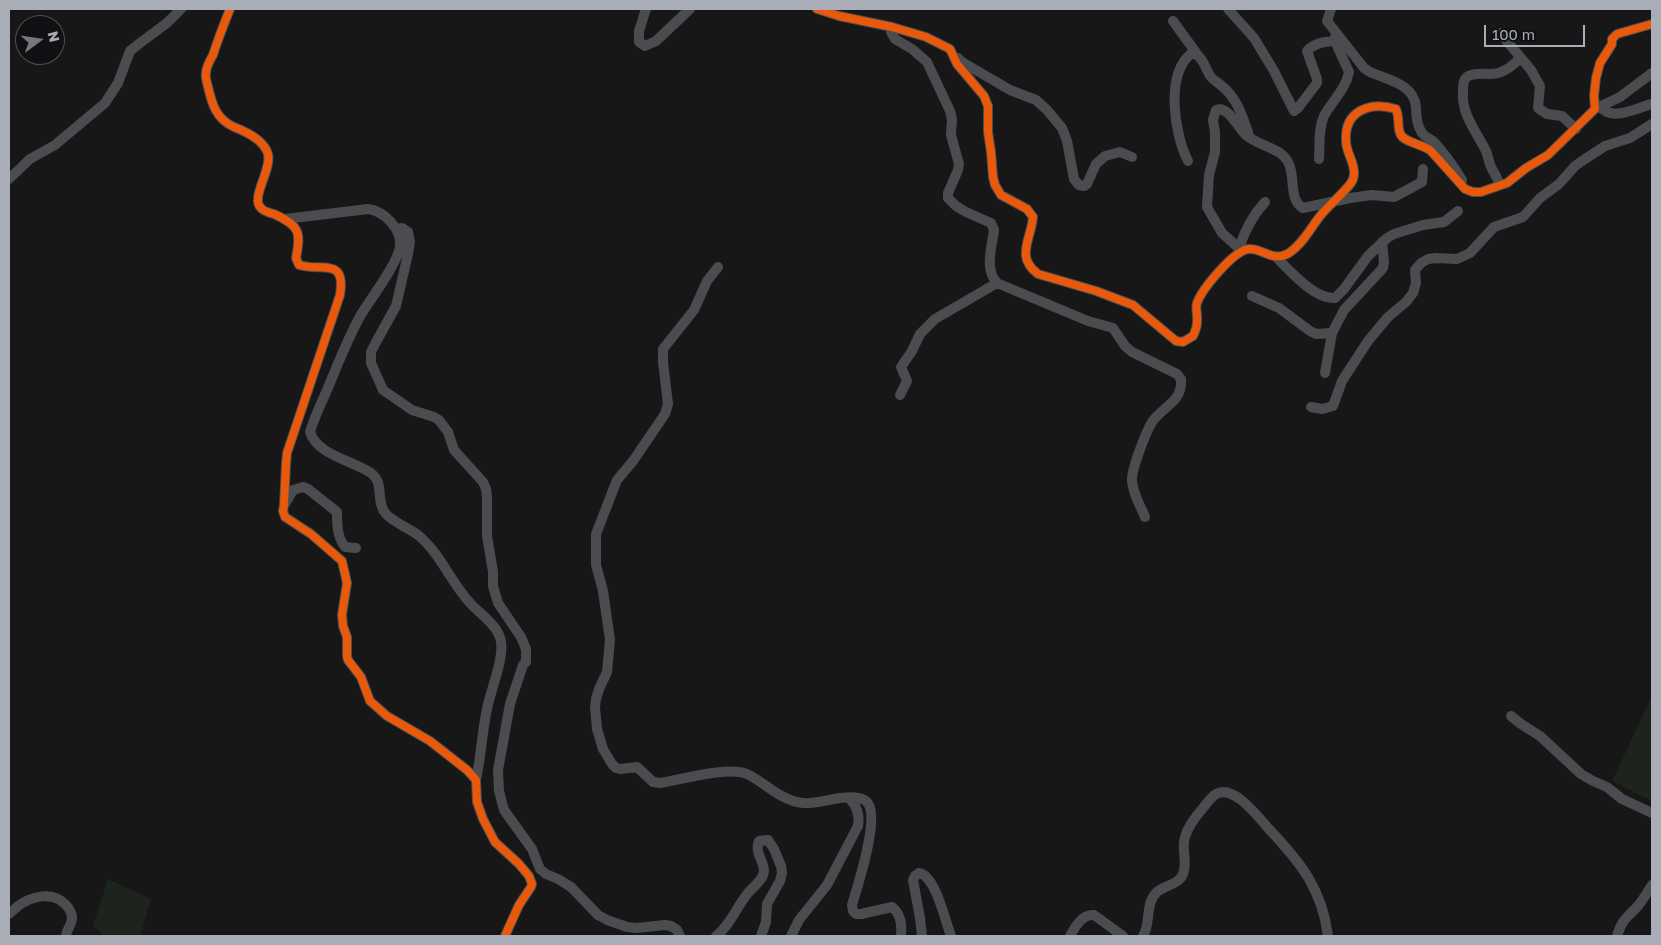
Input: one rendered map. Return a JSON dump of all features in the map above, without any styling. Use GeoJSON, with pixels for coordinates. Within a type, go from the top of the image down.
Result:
{"type":"FeatureCollection","features":[{"type":"Feature","properties":{"kind":"street"},"geometry":{"type":"LineString","coordinates":[[9,179],[30,159],[55,145],[105,102],[118,83],[130,51],[167,23],[181,9]]}},
{"type":"Feature","properties":{"kind":"street"},"geometry":{"type":"LineString","coordinates":[[230,9],[205,73],[213,105],[217,114],[224,121],[257,139],[266,150],[269,158],[268,167],[258,194],[258,203],[261,210],[286,219],[292,224],[298,234],[299,244],[296,258],[299,265],[337,270],[342,284],[340,295],[287,453],[283,511],[285,518],[311,534],[342,561],[348,583],[342,615],[342,626],[347,637],[347,656],[361,677],[370,701],[387,716],[414,730],[446,752],[476,780]]}},
{"type":"Feature","properties":{"kind":"street"},"geometry":{"type":"LineString","coordinates":[[646,9],[638,34],[640,42],[645,46],[656,41],[690,9]]}},
{"type":"Feature","properties":{"kind":"street"},"geometry":{"type":"LineString","coordinates":[[817,9],[926,37],[950,49],[962,62],[1010,90],[1036,100],[1062,128],[1067,141],[1074,179],[1079,185],[1084,186],[1087,184],[1096,164],[1105,156],[1120,152],[1132,157]]}},
{"type":"Feature","properties":{"kind":"street"},"geometry":{"type":"LineString","coordinates":[[1228,9],[1254,38],[1294,110],[1298,108],[1317,79],[1306,52],[1308,49],[1324,42],[1336,42]]}},
{"type":"Feature","properties":{"kind":"street"},"geometry":{"type":"LineString","coordinates":[[1331,9],[1327,21],[1356,58],[1370,72],[1406,88],[1411,93],[1422,133],[1432,140],[1451,162],[1469,192]]}},
{"type":"Feature","properties":{"kind":"street"},"geometry":{"type":"LineString","coordinates":[[1173,21],[1210,76],[1233,97],[1250,138]]}},
{"type":"Feature","properties":{"kind":"street"},"geometry":{"type":"LineString","coordinates":[[1652,24],[1617,34],[1612,39],[1612,44],[1600,63],[1594,96],[1598,107],[1614,114],[1624,113],[1652,104]]}},
{"type":"Feature","properties":{"kind":"street"},"geometry":{"type":"LineString","coordinates":[[892,27],[891,32],[895,39],[921,55],[927,62],[945,99],[952,119],[951,135],[959,164],[948,193],[948,198],[956,206],[993,226],[989,266],[992,278],[997,282],[1088,321],[1113,328],[1125,346],[1132,352],[1180,376],[1181,391],[1153,422],[1146,435],[1132,473],[1136,498],[1145,517]]}},
{"type":"Feature","properties":{"kind":"street"},"geometry":{"type":"LineString","coordinates":[[1319,159],[1322,122],[1344,87],[1349,72],[1336,42],[1333,29]]}},
{"type":"Feature","properties":{"kind":"street"},"geometry":{"type":"LineString","coordinates":[[1500,33],[1531,70],[1540,86],[1538,108],[1547,114],[1562,116],[1576,129]]}},
{"type":"Feature","properties":{"kind":"street"},"geometry":{"type":"LineString","coordinates":[[950,49],[957,64],[984,96],[988,106],[988,132],[995,185],[1001,195],[1026,209],[1032,217],[1025,254],[1026,261],[1031,269],[1038,274],[1096,290],[1133,305],[1171,338],[1183,342],[1193,336],[1198,320],[1197,303],[1218,272],[1241,249],[1249,223],[1265,202]]}},
{"type":"Feature","properties":{"kind":"street"},"geometry":{"type":"LineString","coordinates":[[1188,161],[1180,141],[1175,84],[1182,63],[1192,53],[1197,54]]}},
{"type":"Feature","properties":{"kind":"street"},"geometry":{"type":"LineString","coordinates":[[1499,186],[1499,181],[1485,149],[1471,125],[1465,110],[1463,85],[1465,79],[1470,75],[1502,72],[1520,58]]}},
{"type":"Feature","properties":{"kind":"street"},"geometry":{"type":"LineString","coordinates":[[1423,169],[1422,182],[1394,197],[1372,195],[1334,200],[1307,208],[1299,206],[1293,191],[1292,171],[1286,158],[1250,138],[1225,110],[1219,108],[1216,110],[1213,120],[1215,152],[1209,175],[1207,207],[1222,234],[1241,249],[1249,248],[1274,256],[1283,255],[1292,251],[1308,234],[1334,200],[1351,184],[1354,177],[1354,168],[1347,149],[1346,132],[1351,121],[1361,110],[1382,105],[1396,109],[1399,117],[1399,133],[1402,138],[1408,142],[1424,146],[1431,151],[1469,192],[1482,192],[1513,179],[1526,168],[1548,155],[1598,107],[1620,97],[1652,73]]}},
{"type":"Feature","properties":{"kind":"street"},"geometry":{"type":"LineString","coordinates":[[1311,407],[1330,408],[1335,404],[1342,381],[1368,341],[1388,317],[1406,302],[1413,293],[1416,283],[1415,270],[1421,263],[1428,259],[1436,258],[1457,260],[1470,253],[1494,227],[1523,217],[1540,198],[1559,184],[1582,161],[1605,146],[1630,138],[1652,124]]}},
{"type":"Feature","properties":{"kind":"street"},"geometry":{"type":"LineString","coordinates":[[286,219],[368,209],[377,210],[396,229],[400,238],[400,248],[388,273],[362,314],[341,357],[310,432],[312,439],[321,447],[340,459],[354,463],[376,478],[379,483],[382,508],[387,515],[418,536],[439,559],[469,602],[494,627],[499,635],[501,641],[500,654],[487,709],[476,780],[477,802],[483,819],[495,842],[530,876],[532,884],[504,936]]}},
{"type":"Feature","properties":{"kind":"street"},"geometry":{"type":"LineString","coordinates":[[1274,256],[1311,290],[1327,298],[1335,298],[1344,289],[1368,256],[1382,242],[1394,234],[1444,222],[1458,211]]}},
{"type":"Feature","properties":{"kind":"street"},"geometry":{"type":"LineString","coordinates":[[396,229],[402,228],[408,232],[410,242],[408,254],[396,306],[375,344],[371,363],[383,390],[412,410],[439,420],[448,432],[454,450],[483,482],[488,498],[487,536],[493,572],[493,586],[498,603],[521,637],[526,649],[526,662],[523,665],[510,704],[498,770],[499,791],[504,810],[532,849],[540,869],[571,887],[598,915],[607,920],[637,928],[671,926],[677,930],[680,936]]}},
{"type":"Feature","properties":{"kind":"street"},"geometry":{"type":"LineString","coordinates":[[1325,373],[1332,333],[1344,310],[1381,272],[1384,262],[1382,242]]}},
{"type":"Feature","properties":{"kind":"street"},"geometry":{"type":"LineString","coordinates":[[718,267],[707,281],[694,310],[664,349],[663,362],[668,404],[665,414],[633,461],[617,480],[596,534],[596,564],[603,591],[610,640],[607,672],[599,689],[595,708],[598,734],[603,749],[616,768],[637,767],[653,782],[661,783],[736,771],[746,773],[776,793],[805,804],[849,798],[866,800],[872,817],[863,868],[852,905],[853,911],[856,914],[860,914],[892,907],[900,916],[901,936]]}},
{"type":"Feature","properties":{"kind":"street"},"geometry":{"type":"LineString","coordinates":[[900,395],[907,381],[901,367],[912,351],[920,334],[939,316],[997,282]]}},
{"type":"Feature","properties":{"kind":"street"},"geometry":{"type":"LineString","coordinates":[[1252,296],[1279,308],[1316,334],[1332,333]]}},
{"type":"Feature","properties":{"kind":"street"},"geometry":{"type":"LineString","coordinates":[[284,505],[294,490],[303,487],[308,489],[337,512],[337,529],[340,542],[345,547],[356,548]]}},
{"type":"Feature","properties":{"kind":"street"},"geometry":{"type":"LineString","coordinates":[[1511,716],[1540,736],[1580,774],[1607,787],[1622,799],[1652,813]]}},
{"type":"Feature","properties":{"kind":"street"},"geometry":{"type":"LineString","coordinates":[[1143,936],[1147,929],[1152,899],[1156,893],[1180,879],[1183,873],[1185,835],[1194,818],[1215,795],[1228,792],[1252,810],[1297,860],[1319,896],[1325,915],[1328,936]]}},
{"type":"Feature","properties":{"kind":"street"},"geometry":{"type":"LineString","coordinates":[[792,936],[799,920],[827,885],[858,826],[859,818],[856,808],[849,798]]}},
{"type":"Feature","properties":{"kind":"street"},"geometry":{"type":"LineString","coordinates":[[716,936],[761,879],[764,871],[758,846],[759,842],[768,840],[774,848],[782,873],[768,904],[766,922],[761,936]]}},
{"type":"Feature","properties":{"kind":"street"},"geometry":{"type":"LineString","coordinates":[[922,936],[913,880],[919,873],[924,874],[931,881],[943,909],[951,936]]}},
{"type":"Feature","properties":{"kind":"street"},"geometry":{"type":"LineString","coordinates":[[1617,936],[1623,920],[1638,906],[1652,885]]}},
{"type":"Feature","properties":{"kind":"street"},"geometry":{"type":"LineString","coordinates":[[9,914],[25,902],[36,897],[56,898],[66,905],[71,914],[72,920],[66,936]]}},
{"type":"Feature","properties":{"kind":"street"},"geometry":{"type":"LineString","coordinates":[[1070,936],[1083,919],[1089,915],[1094,915],[1123,936]]}},
{"type":"Feature","properties":{"kind":"shaded area"},"geometry":{"type":"Polygon","coordinates":[[[1652,696],[1652,801],[1612,781],[1652,696]]]}},
{"type":"Feature","properties":{"kind":"shaded area"},"geometry":{"type":"Polygon","coordinates":[[[108,879],[151,899],[140,936],[105,936],[93,926],[108,879]]]}},
{"type":"Feature","properties":{"kind":"cycle path"},"geometry":{"type":"LineString","coordinates":[[230,9],[206,71],[206,80],[213,105],[223,120],[254,137],[266,149],[268,154],[267,168],[259,191],[258,203],[263,210],[283,218],[294,226],[298,236],[296,258],[299,265],[331,268],[340,275],[341,283],[340,295],[287,453],[283,511],[285,517],[311,534],[342,561],[347,583],[342,615],[347,637],[347,656],[361,677],[370,701],[387,716],[430,741],[467,770],[476,780],[477,802],[483,819],[495,842],[529,876],[532,884],[531,887],[519,905],[505,936]]}},
{"type":"Feature","properties":{"kind":"cycle path"},"geometry":{"type":"LineString","coordinates":[[817,9],[926,37],[950,49],[957,64],[984,96],[988,106],[988,132],[995,185],[1001,195],[1027,209],[1033,217],[1026,248],[1027,261],[1031,268],[1038,274],[1096,291],[1133,305],[1176,341],[1183,342],[1193,336],[1197,324],[1196,305],[1200,297],[1227,263],[1235,256],[1249,249],[1273,256],[1283,256],[1289,253],[1350,185],[1354,170],[1346,145],[1347,131],[1349,122],[1360,111],[1377,106],[1396,109],[1399,130],[1405,139],[1431,151],[1465,189],[1481,192],[1507,183],[1526,168],[1548,155],[1595,109],[1596,78],[1600,63],[1612,44],[1612,39],[1617,34],[1652,24]]}}]}
